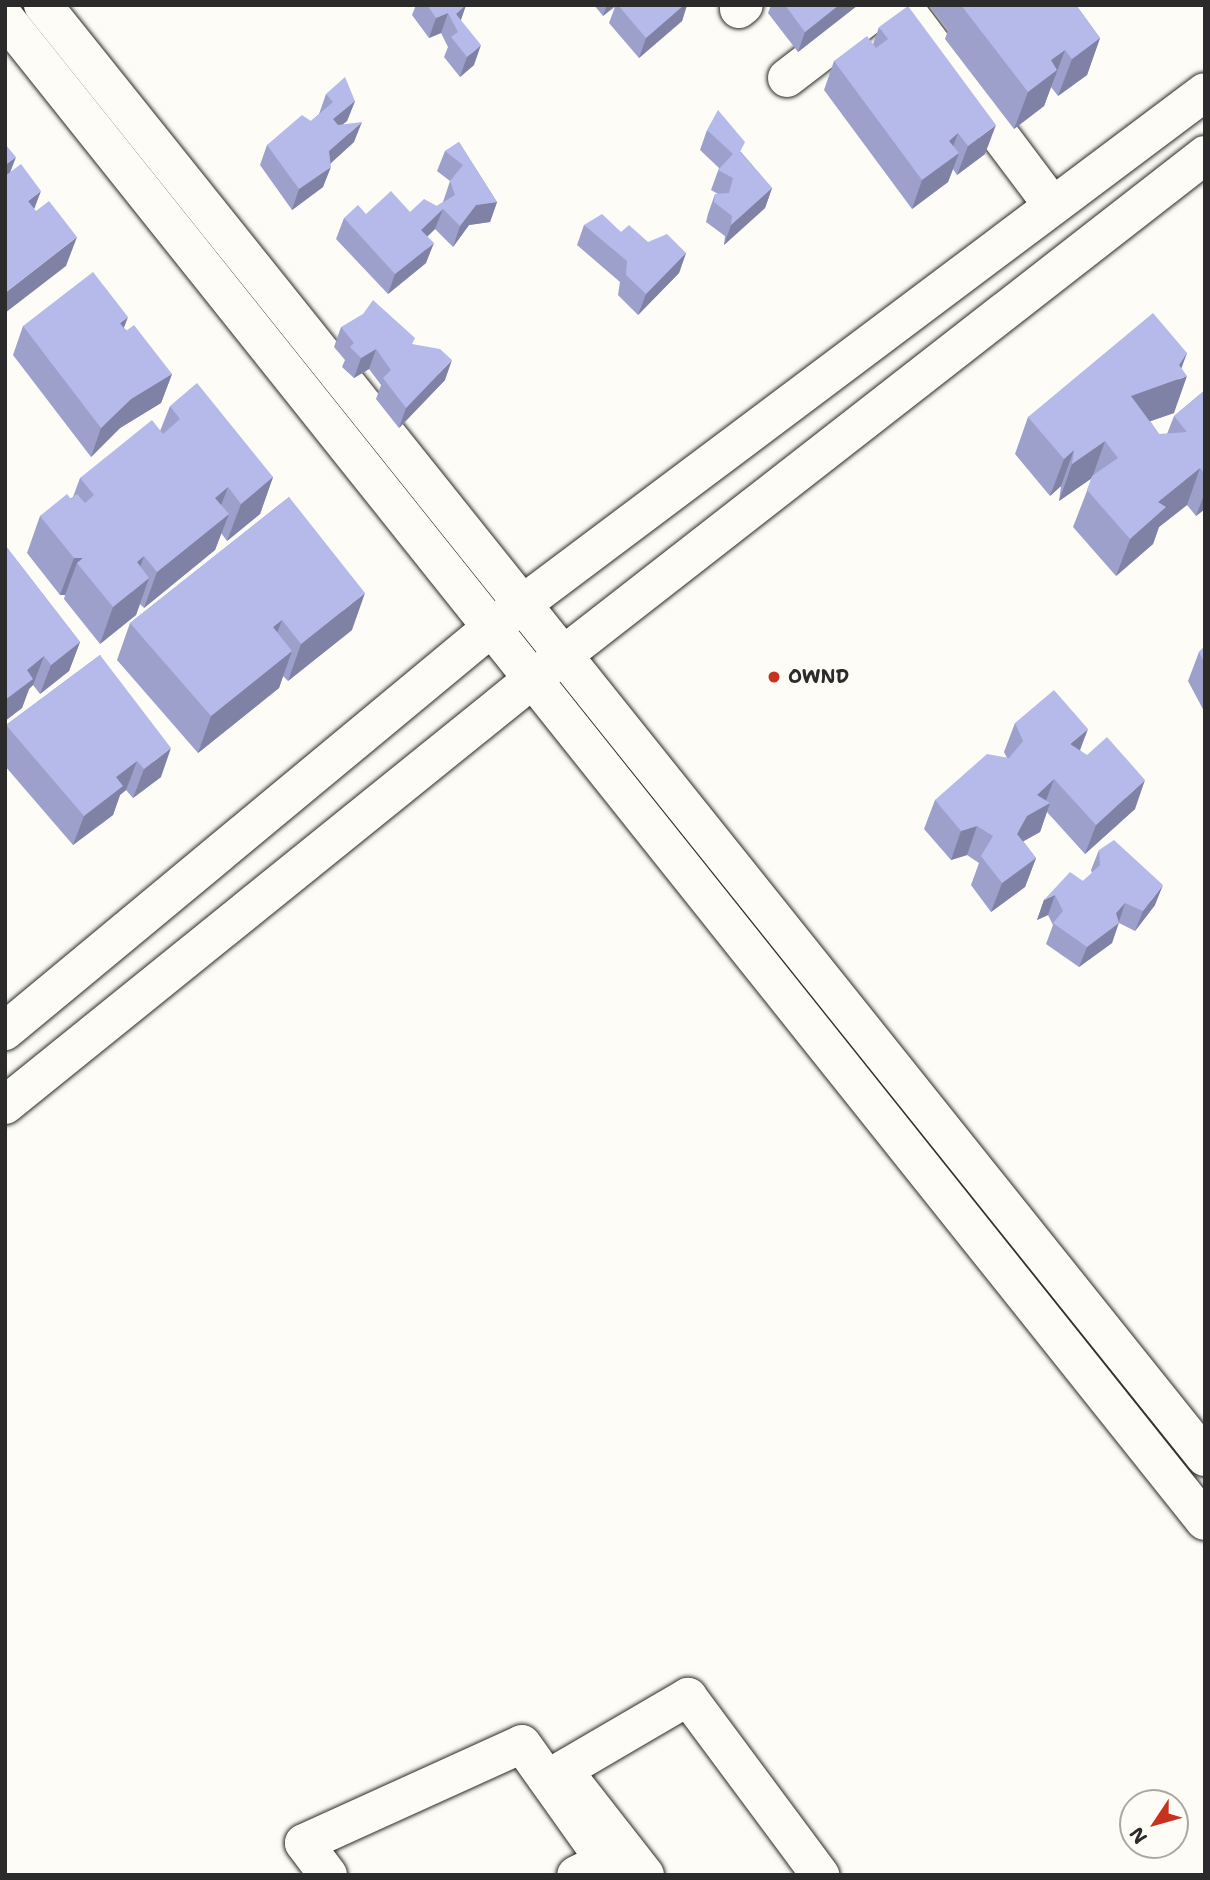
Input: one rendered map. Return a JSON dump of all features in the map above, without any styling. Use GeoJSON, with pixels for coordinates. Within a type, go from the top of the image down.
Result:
{"type":"FeatureCollection","features":[{"type":"Feature","properties":{"kind":"street"},"geometry":{"type":"LineString","coordinates":[[43,5],[506,616]]}},
{"type":"Feature","properties":{"kind":"street"},"geometry":{"type":"LineString","coordinates":[[788,78],[882,5]]}},
{"type":"Feature","properties":{"kind":"street"},"geometry":{"type":"LineString","coordinates":[[902,5],[1053,206]]}},
{"type":"Feature","properties":{"kind":"street"},"geometry":{"type":"LineString","coordinates":[[5,18],[1205,1457]]}},
{"type":"Feature","properties":{"kind":"street"},"geometry":{"type":"LineString","coordinates":[[5,1031],[506,616],[1205,92]]}},
{"type":"Feature","properties":{"kind":"street"},"geometry":{"type":"LineString","coordinates":[[5,1105],[548,667],[1205,155]]}},
{"type":"Feature","properties":{"kind":"street"},"geometry":{"type":"LineString","coordinates":[[548,667],[1205,1521]]}},
{"type":"Feature","properties":{"kind":"street"},"geometry":{"type":"LineString","coordinates":[[645,1875],[562,1770],[688,1697],[820,1875]]}},
{"type":"Feature","properties":{"kind":"street"},"geometry":{"type":"LineString","coordinates":[[328,1875],[304,1843],[522,1744],[605,1861],[576,1875]]}},
{"type":"Feature","properties":{"kind":"building"},"geometry":{"type":"Polygon","coordinates":[[[427,5],[466,5],[456,14],[481,45],[467,57],[451,37],[458,32],[448,13],[436,18],[427,5]]]}},
{"type":"Feature","properties":{"kind":"building"},"geometry":{"type":"Polygon","coordinates":[[[618,5],[684,5],[646,38],[618,5]]]}},
{"type":"Feature","properties":{"kind":"building"},"geometry":{"type":"Polygon","coordinates":[[[785,5],[839,5],[805,32],[785,5]]]}},
{"type":"Feature","properties":{"kind":"building"},"geometry":{"type":"Polygon","coordinates":[[[961,5],[1076,5],[1100,38],[1072,59],[1065,50],[1051,60],[1057,70],[1028,92],[961,5]]]}},
{"type":"Feature","properties":{"kind":"building"},"geometry":{"type":"Polygon","coordinates":[[[908,6],[996,125],[968,146],[958,133],[949,141],[959,153],[922,180],[834,61],[867,36],[876,48],[888,39],[879,27],[908,6]]]}},
{"type":"Feature","properties":{"kind":"building"},"geometry":{"type":"Polygon","coordinates":[[[345,77],[355,101],[333,119],[338,125],[362,122],[329,151],[331,167],[299,189],[267,145],[302,115],[311,121],[333,102],[326,94],[345,77]]]}},
{"type":"Feature","properties":{"kind":"building"},"geometry":{"type":"Polygon","coordinates":[[[718,110],[745,142],[740,152],[772,188],[731,225],[732,216],[714,202],[715,194],[729,193],[733,178],[718,170],[733,154],[707,130],[718,110]]]}},
{"type":"Feature","properties":{"kind":"building"},"geometry":{"type":"Polygon","coordinates":[[[459,142],[497,202],[476,205],[460,226],[443,209],[421,230],[434,243],[395,274],[344,218],[358,205],[366,214],[391,191],[410,212],[424,199],[437,206],[455,195],[450,181],[463,165],[445,151],[459,142]]]}},
{"type":"Feature","properties":{"kind":"building"},"geometry":{"type":"Polygon","coordinates":[[[5,144],[16,157],[5,165],[5,144]]]}},
{"type":"Feature","properties":{"kind":"building"},"geometry":{"type":"Polygon","coordinates":[[[21,164],[41,191],[28,201],[36,211],[49,201],[77,237],[5,293],[5,176],[21,164]]]}},
{"type":"Feature","properties":{"kind":"building"},"geometry":{"type":"Polygon","coordinates":[[[602,214],[621,232],[629,225],[648,242],[667,234],[686,253],[646,294],[626,275],[627,261],[584,225],[602,214]]]}},
{"type":"Feature","properties":{"kind":"building"},"geometry":{"type":"Polygon","coordinates":[[[93,272],[128,317],[120,323],[126,331],[134,325],[172,374],[131,399],[101,428],[23,326],[93,272]]]}},
{"type":"Feature","properties":{"kind":"building"},"geometry":{"type":"Polygon","coordinates":[[[373,300],[415,338],[412,344],[440,349],[452,360],[406,408],[383,378],[391,370],[376,349],[361,358],[350,347],[354,343],[341,327],[363,314],[373,300]]]}},
{"type":"Feature","properties":{"kind":"building"},"geometry":{"type":"Polygon","coordinates":[[[1153,313],[1187,353],[1179,365],[1187,376],[1131,396],[1159,434],[1187,432],[1174,416],[1205,390],[1205,474],[1200,468],[1158,502],[1166,507],[1130,539],[1087,490],[1092,476],[1118,458],[1105,441],[1072,464],[1074,450],[1064,459],[1028,417],[1153,313]]]}},
{"type":"Feature","properties":{"kind":"building"},"geometry":{"type":"Polygon","coordinates":[[[197,383],[273,477],[241,504],[228,487],[215,498],[229,514],[157,572],[144,556],[137,562],[149,578],[113,607],[77,563],[83,558],[74,558],[40,516],[67,494],[71,499],[77,494],[85,503],[94,495],[80,478],[152,420],[163,434],[180,419],[170,406],[197,383]]]}},
{"type":"Feature","properties":{"kind":"building"},"geometry":{"type":"Polygon","coordinates":[[[289,497],[365,593],[301,644],[282,620],[273,627],[292,651],[211,716],[130,623],[289,497]]]}},
{"type":"Feature","properties":{"kind":"building"},"geometry":{"type":"Polygon","coordinates":[[[5,545],[80,642],[51,665],[44,656],[27,670],[33,679],[5,700],[5,545]]]}},
{"type":"Feature","properties":{"kind":"building"},"geometry":{"type":"Polygon","coordinates":[[[1205,646],[1205,664],[1199,652],[1205,646]]]}},
{"type":"Feature","properties":{"kind":"building"},"geometry":{"type":"Polygon","coordinates":[[[100,655],[171,748],[144,769],[137,761],[116,777],[123,786],[84,816],[6,725],[100,655]]]}},
{"type":"Feature","properties":{"kind":"building"},"geometry":{"type":"Polygon","coordinates":[[[1054,690],[1088,729],[1070,744],[1087,755],[1107,737],[1145,780],[1096,825],[1054,779],[1037,795],[1050,803],[1027,816],[1017,834],[1036,858],[1002,883],[981,856],[993,836],[977,826],[961,831],[935,800],[987,754],[1009,758],[1023,741],[1015,723],[1054,690]]]}},
{"type":"Feature","properties":{"kind":"building"},"geometry":{"type":"Polygon","coordinates":[[[1114,840],[1163,885],[1143,911],[1125,903],[1116,913],[1119,923],[1087,947],[1053,923],[1063,911],[1055,895],[1044,900],[1070,872],[1083,881],[1100,865],[1099,850],[1114,840]]]}},
{"type":"Feature","properties":{"kind":"place","name":"OWND"},"geometry":{"type":"Point","coordinates":[774,677]}}]}
